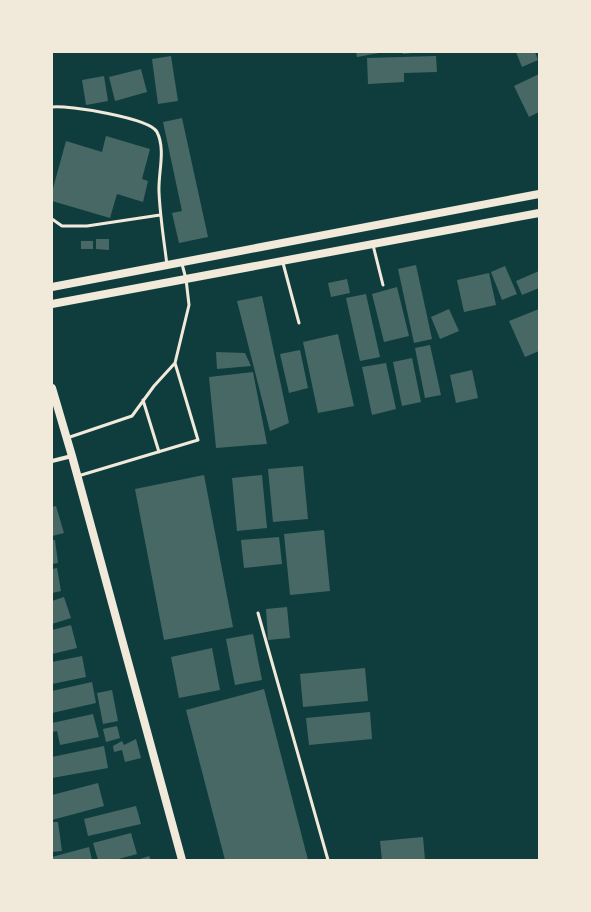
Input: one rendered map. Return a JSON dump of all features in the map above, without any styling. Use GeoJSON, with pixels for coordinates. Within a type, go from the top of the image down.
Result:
{"type":"FeatureCollection","features":[{"type":"Feature","properties":{"kind":"main road"},"geometry":{"type":"LineString","coordinates":[[52,287],[539,194]]}},
{"type":"Feature","properties":{"kind":"main road"},"geometry":{"type":"LineString","coordinates":[[52,304],[539,213]]}},
{"type":"Feature","properties":{"kind":"main road"},"geometry":{"type":"LineString","coordinates":[[52,388],[78,476],[182,860]]}},
{"type":"Feature","properties":{"kind":"street"},"geometry":{"type":"LineString","coordinates":[[52,461],[72,456]]}},
{"type":"Feature","properties":{"kind":"lane"},"geometry":{"type":"LineString","coordinates":[[52,107],[62,106],[106,113],[134,120],[156,130],[161,142],[159,190],[160,216],[167,265]]}},
{"type":"Feature","properties":{"kind":"lane"},"geometry":{"type":"LineString","coordinates":[[52,219],[62,226],[88,226],[160,216]]}},
{"type":"Feature","properties":{"kind":"lane"},"geometry":{"type":"LineString","coordinates":[[373,244],[383,285]]}},
{"type":"Feature","properties":{"kind":"lane"},"geometry":{"type":"LineString","coordinates":[[282,261],[299,323]]}},
{"type":"Feature","properties":{"kind":"lane"},"geometry":{"type":"LineString","coordinates":[[67,438],[132,416],[143,400],[175,362],[189,305],[186,279],[182,262]]}},
{"type":"Feature","properties":{"kind":"lane"},"geometry":{"type":"LineString","coordinates":[[78,476],[198,440],[175,362]]}},
{"type":"Feature","properties":{"kind":"lane"},"geometry":{"type":"LineString","coordinates":[[143,400],[159,452]]}},
{"type":"Feature","properties":{"kind":"lane"},"geometry":{"type":"LineString","coordinates":[[258,613],[328,860]]}},
{"type":"Feature","properties":{"kind":"building"},"geometry":{"type":"Polygon","coordinates":[[[356,52],[378,52],[379,53],[357,57],[356,52]]]}},
{"type":"Feature","properties":{"kind":"building"},"geometry":{"type":"Polygon","coordinates":[[[403,52],[413,52],[413,53],[403,54],[403,52]]]}},
{"type":"Feature","properties":{"kind":"building"},"geometry":{"type":"Polygon","coordinates":[[[516,52],[535,52],[538,60],[522,67],[516,52]]]}},
{"type":"Feature","properties":{"kind":"building"},"geometry":{"type":"Polygon","coordinates":[[[171,56],[178,101],[158,104],[152,59],[171,56]]]}},
{"type":"Feature","properties":{"kind":"building"},"geometry":{"type":"Polygon","coordinates":[[[436,56],[437,72],[404,73],[404,82],[368,84],[367,58],[436,56]]]}},
{"type":"Feature","properties":{"kind":"building"},"geometry":{"type":"Polygon","coordinates":[[[141,69],[147,92],[115,101],[109,77],[141,69]]]}},
{"type":"Feature","properties":{"kind":"building"},"geometry":{"type":"Polygon","coordinates":[[[539,74],[539,112],[529,117],[514,86],[539,74]]]}},
{"type":"Feature","properties":{"kind":"building"},"geometry":{"type":"Polygon","coordinates":[[[104,76],[108,101],[86,105],[82,80],[104,76]]]}},
{"type":"Feature","properties":{"kind":"building"},"geometry":{"type":"Polygon","coordinates":[[[182,118],[208,237],[179,243],[172,213],[182,211],[163,122],[182,118]]]}},
{"type":"Feature","properties":{"kind":"building"},"geometry":{"type":"Polygon","coordinates":[[[106,136],[150,149],[142,179],[148,181],[143,202],[117,194],[110,218],[52,201],[52,192],[66,141],[102,152],[106,136]]]}},
{"type":"Feature","properties":{"kind":"building"},"geometry":{"type":"Polygon","coordinates":[[[96,239],[109,239],[109,250],[96,249],[96,239]]]}},
{"type":"Feature","properties":{"kind":"building"},"geometry":{"type":"Polygon","coordinates":[[[81,241],[93,241],[93,249],[81,249],[81,241]]]}},
{"type":"Feature","properties":{"kind":"building"},"geometry":{"type":"Polygon","coordinates":[[[416,265],[432,339],[414,343],[398,269],[416,265]]]}},
{"type":"Feature","properties":{"kind":"building"},"geometry":{"type":"Polygon","coordinates":[[[505,266],[517,294],[502,300],[491,272],[505,266]]]}},
{"type":"Feature","properties":{"kind":"building"},"geometry":{"type":"Polygon","coordinates":[[[539,271],[539,288],[522,295],[516,281],[539,271]]]}},
{"type":"Feature","properties":{"kind":"building"},"geometry":{"type":"Polygon","coordinates":[[[489,273],[496,305],[464,312],[457,280],[489,273]]]}},
{"type":"Feature","properties":{"kind":"building"},"geometry":{"type":"Polygon","coordinates":[[[347,279],[350,293],[331,297],[328,283],[347,279]]]}},
{"type":"Feature","properties":{"kind":"building"},"geometry":{"type":"Polygon","coordinates":[[[397,287],[409,336],[384,342],[372,294],[397,287]]]}},
{"type":"Feature","properties":{"kind":"building"},"geometry":{"type":"Polygon","coordinates":[[[366,294],[380,357],[360,361],[346,298],[366,294]]]}},
{"type":"Feature","properties":{"kind":"building"},"geometry":{"type":"Polygon","coordinates":[[[262,296],[289,423],[270,431],[237,301],[262,296]]]}},
{"type":"Feature","properties":{"kind":"building"},"geometry":{"type":"Polygon","coordinates":[[[449,309],[459,331],[440,339],[431,317],[449,309]]]}},
{"type":"Feature","properties":{"kind":"building"},"geometry":{"type":"Polygon","coordinates":[[[539,309],[539,351],[525,357],[509,321],[539,309]]]}},
{"type":"Feature","properties":{"kind":"building"},"geometry":{"type":"Polygon","coordinates":[[[338,334],[354,406],[318,413],[303,342],[338,334]]]}},
{"type":"Feature","properties":{"kind":"building"},"geometry":{"type":"Polygon","coordinates":[[[430,345],[441,395],[425,398],[415,348],[430,345]]]}},
{"type":"Feature","properties":{"kind":"building"},"geometry":{"type":"Polygon","coordinates":[[[300,350],[308,388],[289,393],[280,354],[300,350]]]}},
{"type":"Feature","properties":{"kind":"building"},"geometry":{"type":"Polygon","coordinates":[[[216,352],[245,353],[251,366],[217,369],[216,352]]]}},
{"type":"Feature","properties":{"kind":"building"},"geometry":{"type":"Polygon","coordinates":[[[412,358],[421,402],[402,406],[393,362],[412,358]]]}},
{"type":"Feature","properties":{"kind":"building"},"geometry":{"type":"Polygon","coordinates":[[[386,363],[396,409],[372,415],[362,367],[386,363]]]}},
{"type":"Feature","properties":{"kind":"building"},"geometry":{"type":"Polygon","coordinates":[[[472,370],[478,398],[456,403],[450,375],[472,370]]]}},
{"type":"Feature","properties":{"kind":"building"},"geometry":{"type":"Polygon","coordinates":[[[253,372],[267,444],[216,448],[209,377],[253,372]]]}},
{"type":"Feature","properties":{"kind":"building"},"geometry":{"type":"Polygon","coordinates":[[[303,466],[308,519],[273,522],[268,469],[303,466]]]}},
{"type":"Feature","properties":{"kind":"building"},"geometry":{"type":"Polygon","coordinates":[[[204,475],[233,627],[164,640],[135,489],[204,475]]]}},
{"type":"Feature","properties":{"kind":"building"},"geometry":{"type":"Polygon","coordinates":[[[262,475],[267,528],[237,531],[232,478],[262,475]]]}},
{"type":"Feature","properties":{"kind":"building"},"geometry":{"type":"Polygon","coordinates":[[[56,506],[64,533],[52,536],[52,507],[56,506]]]}},
{"type":"Feature","properties":{"kind":"building"},"geometry":{"type":"Polygon","coordinates":[[[324,530],[330,591],[290,595],[284,534],[324,530]]]}},
{"type":"Feature","properties":{"kind":"building"},"geometry":{"type":"Polygon","coordinates":[[[279,537],[282,564],[244,568],[241,540],[279,537]]]}},
{"type":"Feature","properties":{"kind":"building"},"geometry":{"type":"Polygon","coordinates":[[[52,540],[55,540],[58,563],[52,564],[52,540]]]}},
{"type":"Feature","properties":{"kind":"building"},"geometry":{"type":"Polygon","coordinates":[[[57,568],[61,591],[52,593],[52,569],[57,568]]]}},
{"type":"Feature","properties":{"kind":"building"},"geometry":{"type":"Polygon","coordinates":[[[64,597],[71,618],[52,624],[52,601],[64,597]]]}},
{"type":"Feature","properties":{"kind":"building"},"geometry":{"type":"Polygon","coordinates":[[[287,607],[290,638],[268,640],[266,609],[287,607]]]}},
{"type":"Feature","properties":{"kind":"building"},"geometry":{"type":"Polygon","coordinates":[[[71,625],[77,648],[52,654],[52,630],[71,625]]]}},
{"type":"Feature","properties":{"kind":"building"},"geometry":{"type":"Polygon","coordinates":[[[253,634],[262,680],[235,685],[226,639],[253,634]]]}},
{"type":"Feature","properties":{"kind":"building"},"geometry":{"type":"Polygon","coordinates":[[[212,648],[220,690],[179,698],[171,657],[212,648]]]}},
{"type":"Feature","properties":{"kind":"building"},"geometry":{"type":"Polygon","coordinates":[[[82,656],[86,677],[52,684],[52,662],[82,656]]]}},
{"type":"Feature","properties":{"kind":"building"},"geometry":{"type":"Polygon","coordinates":[[[365,668],[368,701],[303,707],[300,674],[365,668]]]}},
{"type":"Feature","properties":{"kind":"building"},"geometry":{"type":"Polygon","coordinates":[[[92,682],[96,703],[52,713],[52,691],[92,682]]]}},
{"type":"Feature","properties":{"kind":"building"},"geometry":{"type":"Polygon","coordinates":[[[264,689],[308,860],[225,860],[186,710],[264,689]]]}},
{"type":"Feature","properties":{"kind":"building"},"geometry":{"type":"Polygon","coordinates":[[[112,690],[118,721],[103,724],[97,693],[112,690]]]}},
{"type":"Feature","properties":{"kind":"building"},"geometry":{"type":"Polygon","coordinates":[[[370,712],[372,739],[309,745],[306,718],[370,712]]]}},
{"type":"Feature","properties":{"kind":"building"},"geometry":{"type":"Polygon","coordinates":[[[93,714],[99,737],[60,745],[57,731],[52,732],[52,723],[93,714]]]}},
{"type":"Feature","properties":{"kind":"building"},"geometry":{"type":"Polygon","coordinates":[[[117,726],[120,738],[106,742],[103,729],[117,726]]]}},
{"type":"Feature","properties":{"kind":"building"},"geometry":{"type":"Polygon","coordinates":[[[136,739],[141,758],[125,762],[122,750],[114,752],[113,746],[122,741],[124,745],[136,739]]]}},
{"type":"Feature","properties":{"kind":"building"},"geometry":{"type":"Polygon","coordinates":[[[104,746],[108,768],[52,778],[52,757],[104,746]]]}},
{"type":"Feature","properties":{"kind":"building"},"geometry":{"type":"Polygon","coordinates":[[[98,783],[104,806],[52,820],[52,795],[98,783]]]}},
{"type":"Feature","properties":{"kind":"building"},"geometry":{"type":"Polygon","coordinates":[[[136,806],[141,824],[88,836],[84,819],[136,806]]]}},
{"type":"Feature","properties":{"kind":"building"},"geometry":{"type":"Polygon","coordinates":[[[52,822],[58,822],[62,851],[52,852],[52,822]]]}},
{"type":"Feature","properties":{"kind":"building"},"geometry":{"type":"Polygon","coordinates":[[[131,833],[137,854],[115,860],[98,860],[93,843],[131,833]]]}},
{"type":"Feature","properties":{"kind":"building"},"geometry":{"type":"Polygon","coordinates":[[[423,837],[425,860],[382,860],[380,841],[423,837]]]}},
{"type":"Feature","properties":{"kind":"building"},"geometry":{"type":"Polygon","coordinates":[[[89,847],[92,860],[52,860],[52,857],[89,847]]]}},
{"type":"Feature","properties":{"kind":"building"},"geometry":{"type":"Polygon","coordinates":[[[149,856],[151,860],[137,860],[149,856]]]}}]}
